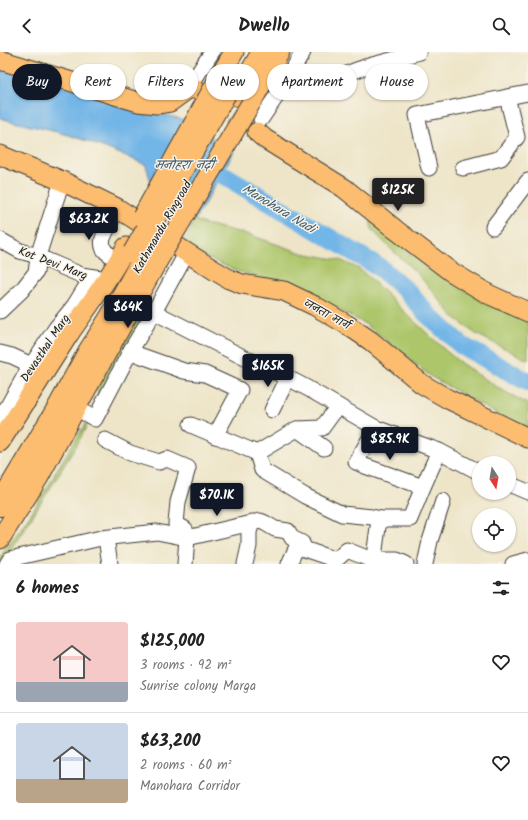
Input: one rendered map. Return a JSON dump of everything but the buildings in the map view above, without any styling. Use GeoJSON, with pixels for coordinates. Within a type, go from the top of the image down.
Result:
{"type":"FeatureCollection","features":[{"type":"Feature","properties":{"kind":"highway","name":"Kathmandu Ringroad"},"geometry":{"type":"LineString","coordinates":[[244,64],[249,52]]}},
{"type":"Feature","properties":{"kind":"highway","name":"Kathmandu Ringroad"},"geometry":{"type":"LineString","coordinates":[[254,64],[263,52]]}},
{"type":"Feature","properties":{"kind":"highway","name":"Kathmandu Ringroad"},"geometry":{"type":"LineString","coordinates":[[0,485],[89,330],[136,256],[229,100]]}},
{"type":"Feature","properties":{"kind":"highway","name":"Kathmandu Ringroad"},"geometry":{"type":"LineString","coordinates":[[0,505],[59,407],[89,352],[110,319],[136,256]]}},
{"type":"Feature","properties":{"kind":"main road"},"geometry":{"type":"LineString","coordinates":[[234,52],[234,64]]}},
{"type":"Feature","properties":{"kind":"main road"},"geometry":{"type":"LineString","coordinates":[[259,70],[280,52]]}},
{"type":"Feature","properties":{"kind":"main road"},"geometry":{"type":"LineString","coordinates":[[0,60],[138,102],[157,104],[173,100]]}},
{"type":"Feature","properties":{"kind":"main road"},"geometry":{"type":"LineString","coordinates":[[259,126],[272,143],[344,188],[402,235],[450,271],[488,294],[528,312]]}},
{"type":"Feature","properties":{"kind":"main road","name":"जनता मार्ग"},"geometry":{"type":"LineString","coordinates":[[0,155],[62,181],[117,208],[229,279],[242,284],[284,291],[315,306],[371,341],[422,384],[454,402],[528,438]]}},
{"type":"Feature","properties":{"kind":"main road"},"geometry":{"type":"LineString","coordinates":[[0,442],[70,333],[100,278],[136,256]]}},
{"type":"Feature","properties":{"kind":"main road"},"geometry":{"type":"LineString","coordinates":[[0,538],[39,476],[76,408],[136,256]]}},
{"type":"Feature","properties":{"kind":"street"},"geometry":{"type":"LineString","coordinates":[[198,77],[212,52]]}},
{"type":"Feature","properties":{"kind":"street"},"geometry":{"type":"LineString","coordinates":[[296,64],[303,52]]}},
{"type":"Feature","properties":{"kind":"street"},"geometry":{"type":"LineString","coordinates":[[357,70],[419,52]]}},
{"type":"Feature","properties":{"kind":"street"},"geometry":{"type":"LineString","coordinates":[[429,168],[417,115],[528,93]]}},
{"type":"Feature","properties":{"kind":"street"},"geometry":{"type":"LineString","coordinates":[[463,168],[501,158],[517,137],[507,97]]}},
{"type":"Feature","properties":{"kind":"street"},"geometry":{"type":"LineString","coordinates":[[259,126],[275,100]]}},
{"type":"Feature","properties":{"kind":"street"},"geometry":{"type":"LineString","coordinates":[[0,311],[22,290],[36,272],[38,257],[62,181]]}},
{"type":"Feature","properties":{"kind":"street"},"geometry":{"type":"LineString","coordinates":[[493,227],[528,181]]}},
{"type":"Feature","properties":{"kind":"street"},"geometry":{"type":"LineString","coordinates":[[117,208],[103,238],[103,247],[107,254],[136,256]]}},
{"type":"Feature","properties":{"kind":"street","name":"Kot Devi Marg"},"geometry":{"type":"LineString","coordinates":[[0,240],[20,252],[46,260],[81,276],[100,278]]}},
{"type":"Feature","properties":{"kind":"street"},"geometry":{"type":"LineString","coordinates":[[76,408],[95,419],[131,350],[187,252]]}},
{"type":"Feature","properties":{"kind":"street","name":"Devasthal Marg"},"geometry":{"type":"LineString","coordinates":[[1,418],[52,334],[74,306],[100,278]]}},
{"type":"Feature","properties":{"kind":"street"},"geometry":{"type":"LineString","coordinates":[[154,312],[288,378],[376,428],[438,451],[472,468]]}},
{"type":"Feature","properties":{"kind":"street"},"geometry":{"type":"LineString","coordinates":[[131,350],[139,355],[184,371],[205,374],[240,390],[215,436]]}},
{"type":"Feature","properties":{"kind":"street"},"geometry":{"type":"LineString","coordinates":[[0,353],[12,356],[27,363],[28,372]]}},
{"type":"Feature","properties":{"kind":"street"},"geometry":{"type":"LineString","coordinates":[[272,410],[288,378]]}},
{"type":"Feature","properties":{"kind":"street"},"geometry":{"type":"LineString","coordinates":[[257,453],[297,429],[322,428],[338,406]]}},
{"type":"Feature","properties":{"kind":"street"},"geometry":{"type":"LineString","coordinates":[[191,425],[257,453]]}},
{"type":"Feature","properties":{"kind":"street"},"geometry":{"type":"LineString","coordinates":[[376,428],[356,462],[423,487]]}},
{"type":"Feature","properties":{"kind":"street"},"geometry":{"type":"LineString","coordinates":[[297,429],[324,448]]}},
{"type":"Feature","properties":{"kind":"street"},"geometry":{"type":"LineString","coordinates":[[105,440],[137,456],[159,462],[167,459],[188,468],[178,502],[176,524],[185,529],[187,538],[185,564]]}},
{"type":"Feature","properties":{"kind":"street"},"geometry":{"type":"LineString","coordinates":[[257,453],[262,470],[305,496],[342,514],[381,520],[410,519],[438,451]]}},
{"type":"Feature","properties":{"kind":"street"},"geometry":{"type":"LineString","coordinates":[[516,487],[528,492]]}},
{"type":"Feature","properties":{"kind":"street"},"geometry":{"type":"LineString","coordinates":[[426,564],[430,541],[443,501]]}},
{"type":"Feature","properties":{"kind":"street"},"geometry":{"type":"LineString","coordinates":[[373,562],[378,527],[381,520]]}},
{"type":"Feature","properties":{"kind":"street"},"geometry":{"type":"LineString","coordinates":[[9,562],[106,538],[156,532],[187,538],[260,521],[265,522],[276,529],[288,531],[292,538],[302,543],[304,549],[336,560],[347,550],[373,562],[397,560],[406,564]]}},
{"type":"Feature","properties":{"kind":"street"},"geometry":{"type":"LineString","coordinates":[[245,564],[249,546],[249,532],[252,522]]}},
{"type":"Feature","properties":{"kind":"street"},"geometry":{"type":"LineString","coordinates":[[106,538],[110,564]]}},
{"type":"Feature","properties":{"kind":"street"},"geometry":{"type":"LineString","coordinates":[[289,564],[299,542]]}},
{"type":"Feature","properties":{"kind":"street"},"geometry":{"type":"LineString","coordinates":[[513,564],[528,560]]}},
{"type":"Feature","properties":{"kind":"green space"},"geometry":{"type":"Polygon","coordinates":[[[195,220],[205,224],[250,235],[302,253],[340,260],[359,269],[446,351],[462,364],[500,389],[528,404],[528,430],[430,376],[367,325],[316,297],[280,283],[237,271],[181,245],[195,220]]]}},
{"type":"Feature","properties":{"kind":"green space"},"geometry":{"type":"Polygon","coordinates":[[[371,221],[409,253],[473,295],[488,304],[528,322],[528,360],[476,334],[453,316],[418,274],[373,231],[371,221]]]}},
{"type":"Feature","properties":{"kind":"green space"},"geometry":{"type":"Polygon","coordinates":[[[136,320],[142,323],[99,400],[97,389],[136,320]]]}},
{"type":"Feature","properties":{"kind":"green space"},"geometry":{"type":"Polygon","coordinates":[[[87,421],[89,421],[82,436],[56,479],[0,564],[0,557],[24,524],[87,421]]]}},
{"type":"Feature","properties":{"kind":"water","name":"मनोहरा नदी"},"geometry":{"type":"Polygon","coordinates":[[[0,67],[12,71],[12,100],[62,100],[62,85],[70,88],[70,100],[113,100],[182,119],[234,152],[195,220],[155,198],[146,165],[79,139],[0,118],[0,67]]]}},
{"type":"Feature","properties":{"kind":"waterway","name":"Manohara Nadi"},"geometry":{"type":"LineString","coordinates":[[200,163],[227,177],[379,267],[406,290],[427,314],[461,345],[528,382]]}},
{"type":"Feature","properties":{"kind":"tunnel"},"geometry":{"type":"LineString","coordinates":[[210,100],[257,132]]}}]}
